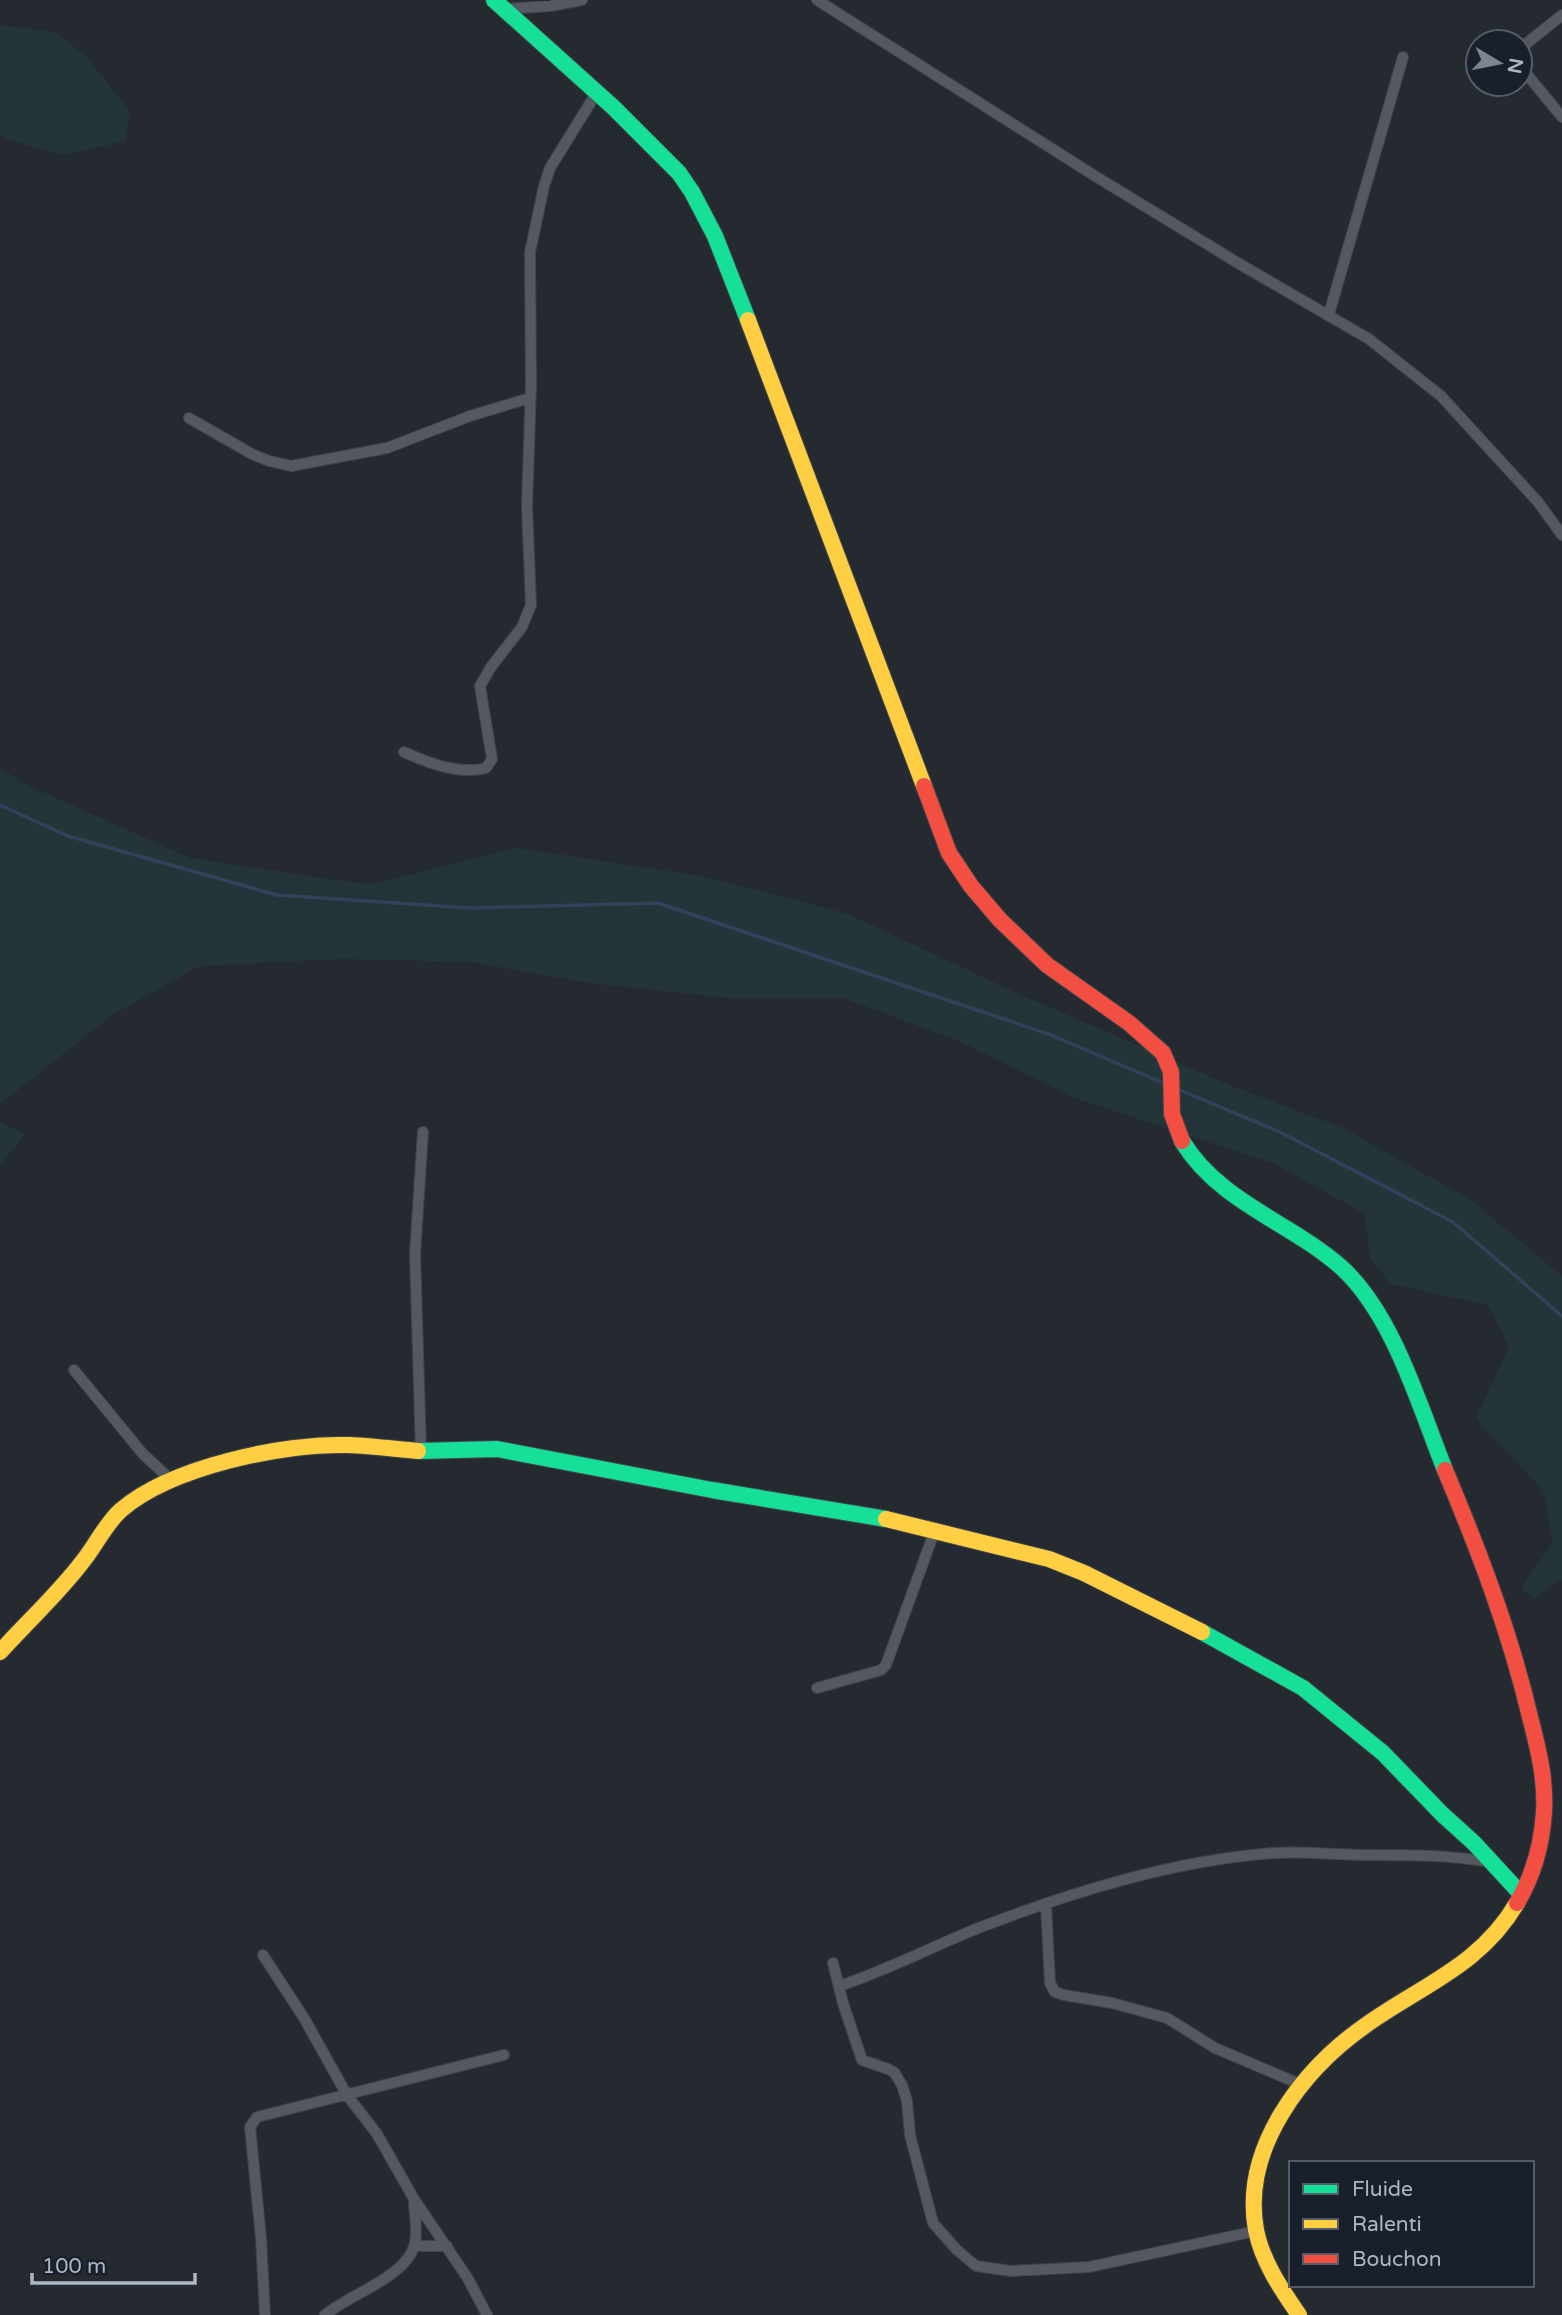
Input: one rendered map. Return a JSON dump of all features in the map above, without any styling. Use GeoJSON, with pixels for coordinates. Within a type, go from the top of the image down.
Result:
{"type":"FeatureCollection","features":[{"type":"Feature","properties":{"kind":"street"},"geometry":{"type":"LineString","coordinates":[[499,4],[551,6],[582,0]]}},
{"type":"Feature","properties":{"kind":"street"},"geometry":{"type":"LineString","coordinates":[[817,0],[1095,177],[1369,339],[1441,396],[1538,502],[1557,518],[1562,535]]}},
{"type":"Feature","properties":{"kind":"street"},"geometry":{"type":"LineString","coordinates":[[499,4],[597,92],[683,177],[708,224],[744,310],[876,655],[940,835],[956,864],[987,904],[1037,957],[1144,1036],[1164,1054],[1172,1071],[1171,1105],[1176,1128],[1181,1140],[1206,1173],[1247,1207],[1331,1259],[1354,1280],[1375,1307],[1395,1347],[1435,1443],[1518,1668],[1543,1769],[1546,1808],[1537,1854],[1521,1894],[1500,1929],[1477,1954],[1353,2034],[1302,2085],[1263,2151],[1256,2174],[1253,2201],[1256,2231],[1268,2264],[1299,2315]]}},
{"type":"Feature","properties":{"kind":"street"},"geometry":{"type":"LineString","coordinates":[[1534,37],[1562,15]]}},
{"type":"Feature","properties":{"kind":"street"},"geometry":{"type":"LineString","coordinates":[[1329,314],[1403,57]]}},
{"type":"Feature","properties":{"kind":"street"},"geometry":{"type":"LineString","coordinates":[[1534,83],[1562,117]]}},
{"type":"Feature","properties":{"kind":"street"},"geometry":{"type":"LineString","coordinates":[[404,752],[436,764],[466,769],[486,768],[492,759],[480,686],[522,627],[531,605],[527,506],[530,252],[550,168],[597,92]]}},
{"type":"Feature","properties":{"kind":"street"},"geometry":{"type":"LineString","coordinates":[[189,418],[252,454],[291,466],[387,448],[470,416],[530,398]]}},
{"type":"Feature","properties":{"kind":"street"},"geometry":{"type":"LineString","coordinates":[[421,1451],[415,1254],[423,1132]]}},
{"type":"Feature","properties":{"kind":"street"},"geometry":{"type":"LineString","coordinates":[[74,1370],[143,1454],[170,1479]]}},
{"type":"Feature","properties":{"kind":"street"},"geometry":{"type":"LineString","coordinates":[[0,1652],[82,1563],[118,1512],[127,1503],[170,1479],[250,1456],[298,1448],[347,1445],[421,1451],[497,1449],[712,1490],[876,1517],[1049,1559],[1084,1573],[1292,1680],[1382,1753],[1521,1894]]}},
{"type":"Feature","properties":{"kind":"street"},"geometry":{"type":"LineString","coordinates":[[817,1688],[881,1670],[886,1665],[935,1530]]}},
{"type":"Feature","properties":{"kind":"street"},"geometry":{"type":"LineString","coordinates":[[839,1986],[897,1966],[980,1928],[1046,1905],[1147,1873],[1193,1863],[1315,1852],[1453,1856],[1490,1862]]}},
{"type":"Feature","properties":{"kind":"street"},"geometry":{"type":"LineString","coordinates":[[1046,1905],[1050,1983],[1055,1992],[1112,2003],[1167,2018],[1242,2062],[1302,2085]]}},
{"type":"Feature","properties":{"kind":"street"},"geometry":{"type":"LineString","coordinates":[[263,1955],[304,2018],[347,2095],[377,2134],[414,2199],[467,2277],[487,2315]]}},
{"type":"Feature","properties":{"kind":"street"},"geometry":{"type":"LineString","coordinates":[[834,1963],[862,2060],[894,2072],[902,2085],[907,2101],[910,2135],[933,2223],[957,2250],[976,2266],[1011,2271],[1089,2267],[1256,2231]]}},
{"type":"Feature","properties":{"kind":"street"},"geometry":{"type":"LineString","coordinates":[[265,2315],[261,2238],[250,2127],[257,2117],[504,2056]]}},
{"type":"Feature","properties":{"kind":"street"},"geometry":{"type":"LineString","coordinates":[[325,2315],[387,2278],[409,2256],[415,2246],[414,2199]]}},
{"type":"Feature","properties":{"kind":"street"},"geometry":{"type":"LineString","coordinates":[[415,2246],[447,2246]]}},
{"type":"Feature","properties":{"kind":"shaded area"},"geometry":{"type":"Polygon","coordinates":[[[0,25],[56,32],[87,57],[130,111],[125,141],[64,155],[5,139],[0,134],[0,25]]]}},
{"type":"Feature","properties":{"kind":"shaded area"},"geometry":{"type":"Polygon","coordinates":[[[0,768],[25,784],[190,858],[370,885],[517,848],[707,877],[848,914],[1019,994],[1232,1086],[1343,1128],[1471,1200],[1562,1276],[1562,1579],[1534,1599],[1521,1589],[1553,1542],[1543,1490],[1476,1419],[1509,1346],[1488,1305],[1390,1284],[1370,1257],[1365,1214],[1273,1163],[1074,1098],[959,1041],[843,998],[732,998],[596,984],[470,962],[342,959],[200,966],[112,1015],[0,1104],[0,768]]]}},
{"type":"Feature","properties":{"kind":"shaded area"},"geometry":{"type":"Polygon","coordinates":[[[0,1122],[25,1134],[0,1166],[0,1122]]]}},
{"type":"Feature","properties":{"kind":"waterway"},"geometry":{"type":"LineString","coordinates":[[0,805],[68,836],[277,895],[471,908],[658,903],[1051,1035],[1168,1085]]}},
{"type":"Feature","properties":{"kind":"waterway"},"geometry":{"type":"LineString","coordinates":[[1175,1088],[1280,1132],[1453,1222],[1562,1316]]}},
{"type":"Feature","properties":{"kind":"traffic: fast"},"geometry":{"type":"LineString","coordinates":[[494,0],[613,107],[679,173],[715,236],[748,320]]}},
{"type":"Feature","properties":{"kind":"traffic: fast"},"geometry":{"type":"LineString","coordinates":[[1182,1141],[1197,1162],[1215,1180],[1235,1196],[1321,1251],[1341,1267],[1359,1287],[1376,1309],[1403,1362],[1445,1470]]}},
{"type":"Feature","properties":{"kind":"traffic: fast"},"geometry":{"type":"LineString","coordinates":[[418,1451],[497,1449],[712,1490],[886,1519]]}},
{"type":"Feature","properties":{"kind":"traffic: fast"},"geometry":{"type":"LineString","coordinates":[[1202,1632],[1303,1688],[1383,1753],[1521,1894]]}},
{"type":"Feature","properties":{"kind":"traffic: slow"},"geometry":{"type":"LineString","coordinates":[[748,320],[924,786]]}},
{"type":"Feature","properties":{"kind":"traffic: slow"},"geometry":{"type":"LineString","coordinates":[[0,1652],[74,1573],[116,1515],[142,1495],[168,1481],[229,1461],[293,1448],[349,1445],[418,1451]]}},
{"type":"Feature","properties":{"kind":"traffic: slow"},"geometry":{"type":"LineString","coordinates":[[886,1519],[1049,1559],[1084,1573],[1202,1632]]}},
{"type":"Feature","properties":{"kind":"traffic: slow"},"geometry":{"type":"LineString","coordinates":[[1299,2315],[1267,2264],[1256,2230],[1254,2199],[1258,2170],[1282,2113],[1320,2064],[1343,2043],[1366,2025],[1468,1959],[1502,1925],[1517,1903]]}},
{"type":"Feature","properties":{"kind":"traffic: jam"},"geometry":{"type":"LineString","coordinates":[[924,786],[949,853],[971,886],[1000,920],[1047,965],[1129,1023],[1163,1053],[1171,1072],[1172,1114],[1182,1141]]}},
{"type":"Feature","properties":{"kind":"traffic: jam"},"geometry":{"type":"LineString","coordinates":[[1445,1470],[1482,1561],[1503,1623],[1522,1685],[1541,1764],[1544,1788],[1541,1835],[1532,1871],[1517,1903]]}}]}
